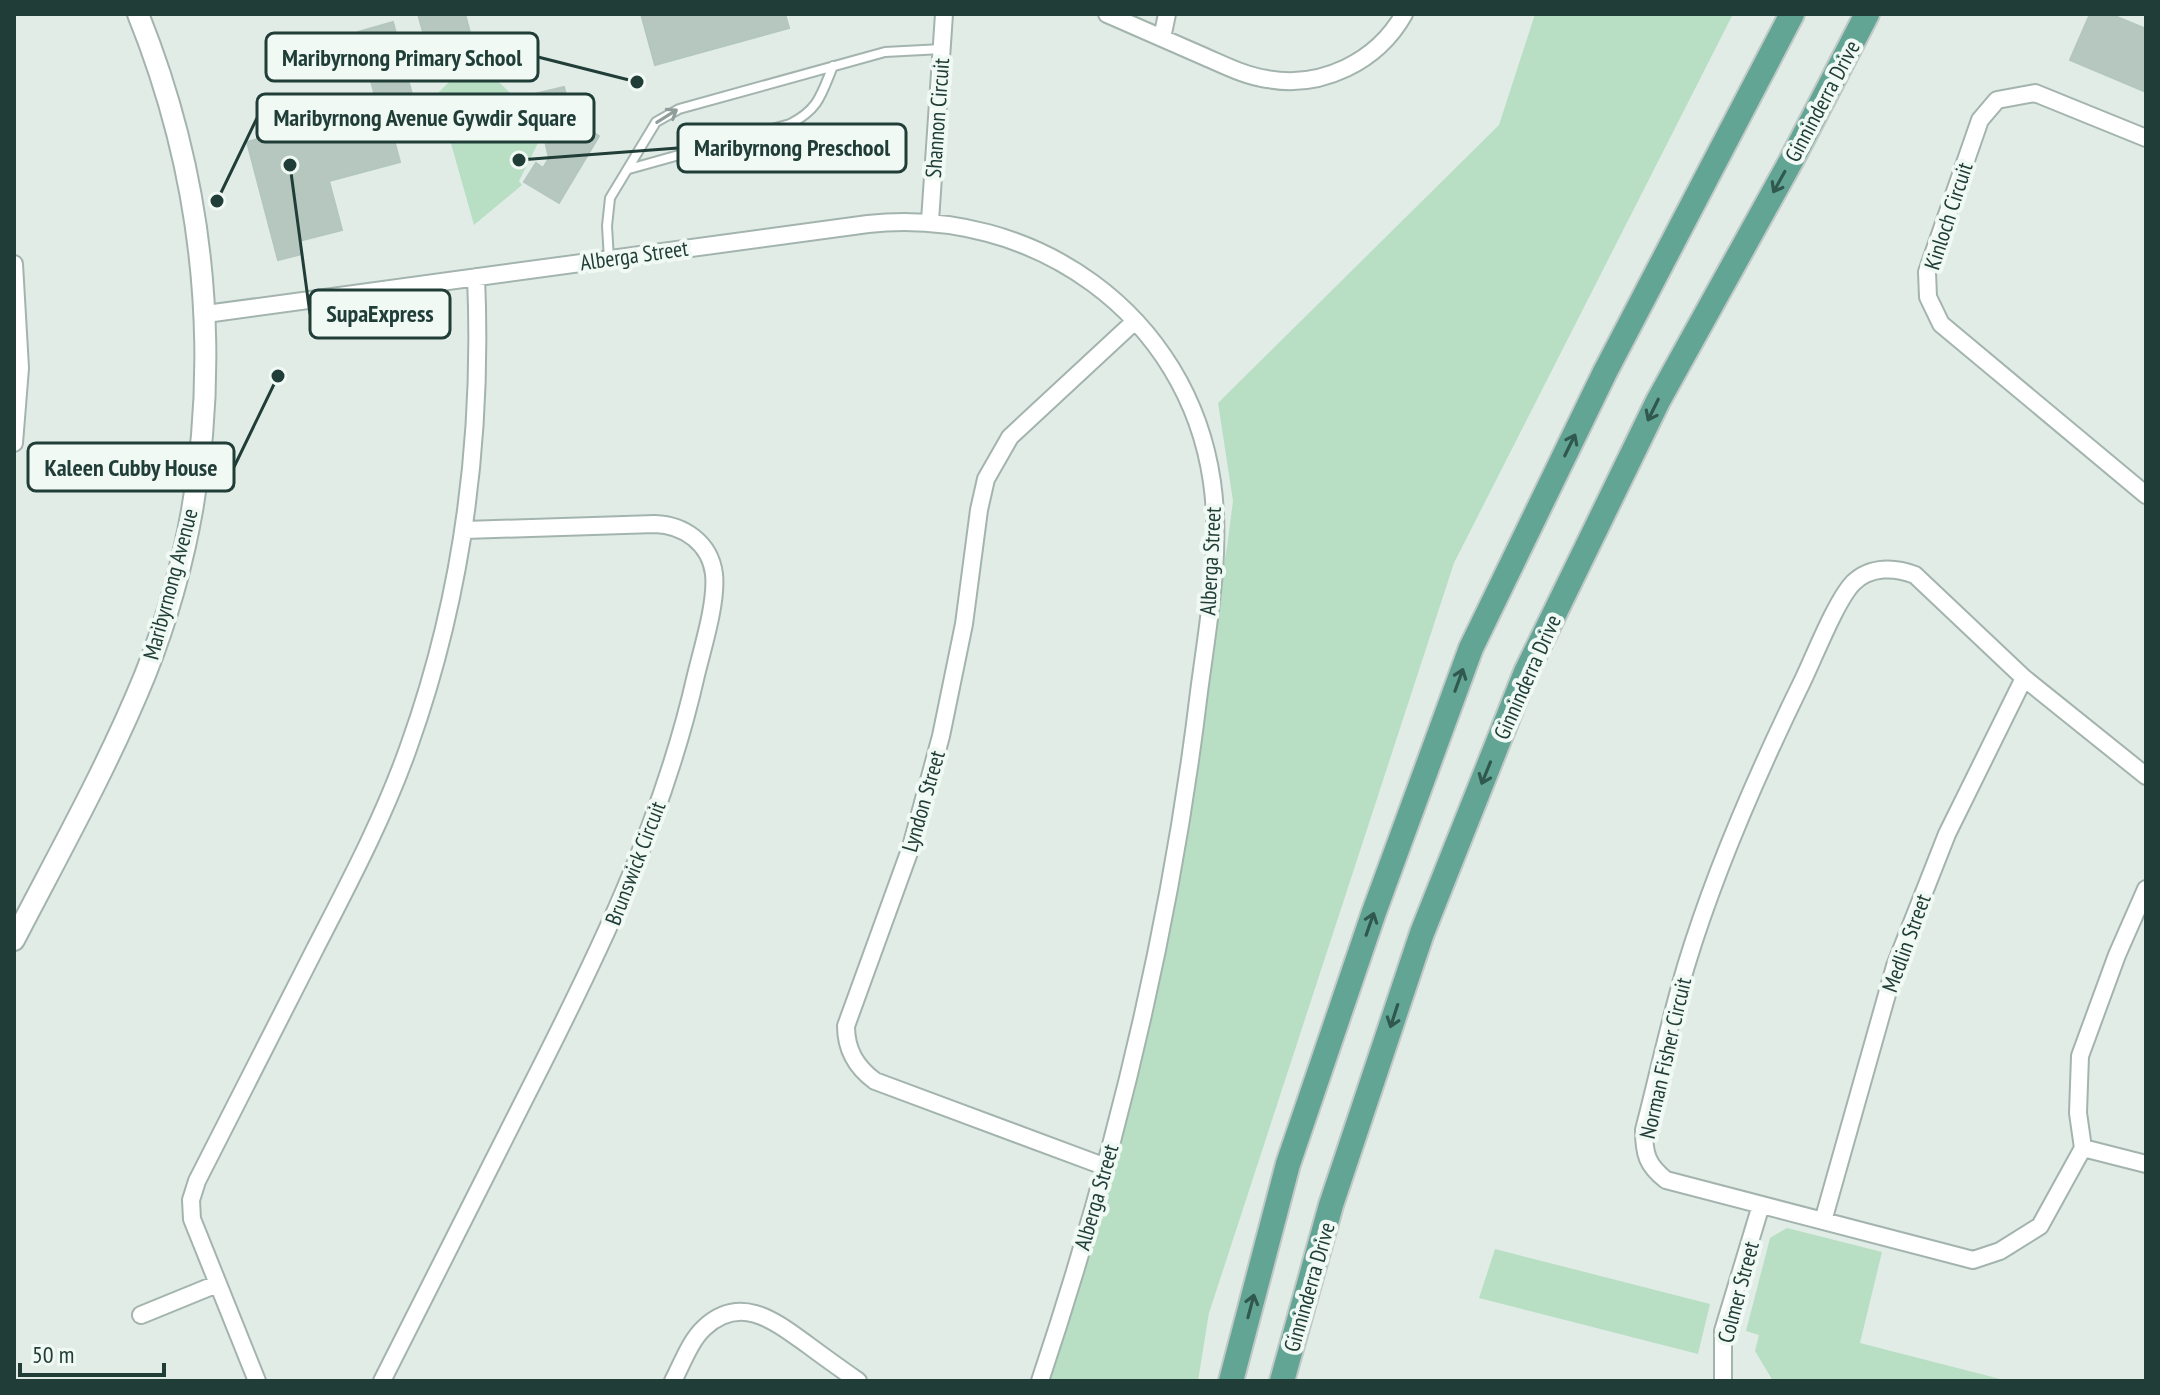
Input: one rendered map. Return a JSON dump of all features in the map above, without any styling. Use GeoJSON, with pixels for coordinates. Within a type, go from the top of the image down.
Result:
{"type":"FeatureCollection","features":[{"type":"Feature","properties":{"kind":"main road"},"geometry":{"type":"LineString","coordinates":[[1231,1381],[1288,1164],[1374,912],[1471,648],[1605,372],[1792,14]]}},
{"type":"Feature","properties":{"kind":"main road","name":"Ginninderra Drive"},"geometry":{"type":"LineString","coordinates":[[1282,1381],[1331,1205],[1422,933],[1526,672],[1658,401],[1791,161],[1867,14]]}},
{"type":"Feature","properties":{"kind":"street","name":"Maribyrnong Avenue"},"geometry":{"type":"LineString","coordinates":[[14,940],[129,712],[145,674],[171,597],[191,517],[202,436],[206,314],[199,243],[185,162],[159,69],[138,14]]}},
{"type":"Feature","properties":{"kind":"street","name":"Shannon Circuit"},"geometry":{"type":"LineString","coordinates":[[930,221],[944,14]]}},
{"type":"Feature","properties":{"kind":"street"},"geometry":{"type":"LineString","coordinates":[[1107,14],[1252,76],[1269,80],[1303,80],[1337,72],[1367,56],[1404,14]]}},
{"type":"Feature","properties":{"kind":"street"},"geometry":{"type":"LineString","coordinates":[[1162,38],[1167,14]]}},
{"type":"Feature","properties":{"kind":"street","name":"Kinloch Circuit"},"geometry":{"type":"LineString","coordinates":[[2146,138],[2035,93],[1997,100],[1980,120],[1927,272],[1928,297],[1941,324],[2146,495]]}},
{"type":"Feature","properties":{"kind":"street","name":"Alberga Street"},"geometry":{"type":"LineString","coordinates":[[206,314],[878,223],[930,221],[981,230],[1030,246],[1076,271],[1135,321],[1179,383],[1199,429],[1211,478],[1215,529],[1205,643],[1179,834],[1148,994],[1106,1167],[1040,1381]]}},
{"type":"Feature","properties":{"kind":"street"},"geometry":{"type":"LineString","coordinates":[[14,264],[20,329],[14,443]]}},
{"type":"Feature","properties":{"kind":"street"},"geometry":{"type":"LineString","coordinates":[[257,1381],[192,1219],[193,1190],[354,872],[392,790],[436,662],[465,530],[477,404],[476,277]]}},
{"type":"Feature","properties":{"kind":"street","name":"Lyndon Street"},"geometry":{"type":"LineString","coordinates":[[1106,1167],[875,1081],[861,1069],[851,1053],[846,1026],[892,901],[930,778],[956,666],[981,494],[992,464],[1010,437],[1135,321]]}},
{"type":"Feature","properties":{"kind":"street","name":"Brunswick Circuit"},"geometry":{"type":"LineString","coordinates":[[382,1381],[582,988],[626,892],[663,794],[678,744],[714,591],[714,572],[703,546],[689,533],[673,526],[465,530]]}},
{"type":"Feature","properties":{"kind":"street","name":"Norman Fisher Circuit"},"geometry":{"type":"LineString","coordinates":[[2083,1148],[2040,1226],[2000,1251],[1973,1260],[1666,1180],[1651,1168],[1644,1153],[1644,1130],[1686,965],[1731,838],[1773,740],[1835,614],[1854,583],[1869,573],[1896,567],[1915,575],[2024,678],[2146,776]]}},
{"type":"Feature","properties":{"kind":"street","name":"Medlin Street"},"geometry":{"type":"LineString","coordinates":[[1823,1221],[1895,966],[1947,834],[2024,678]]}},
{"type":"Feature","properties":{"kind":"street"},"geometry":{"type":"LineString","coordinates":[[2146,889],[2117,955],[2080,1056],[2078,1113],[2083,1148],[2146,1164]]}},
{"type":"Feature","properties":{"kind":"street","name":"Colmer Street"},"geometry":{"type":"LineString","coordinates":[[1723,1381],[1723,1331],[1761,1205]]}},
{"type":"Feature","properties":{"kind":"street"},"geometry":{"type":"LineString","coordinates":[[141,1315],[217,1284]]}},
{"type":"Feature","properties":{"kind":"street"},"geometry":{"type":"LineString","coordinates":[[673,1381],[692,1343],[704,1327],[721,1317],[740,1312],[769,1318],[858,1381]]}},
{"type":"Feature","properties":{"kind":"lane"},"geometry":{"type":"LineString","coordinates":[[609,259],[607,226],[610,198],[656,122],[679,109],[885,52],[942,49]]}},
{"type":"Feature","properties":{"kind":"lane"},"geometry":{"type":"LineString","coordinates":[[628,169],[790,124],[808,115],[820,98],[833,66]]}},
{"type":"Feature","properties":{"kind":"green space"},"geometry":{"type":"Polygon","coordinates":[[[1535,14],[1733,14],[1454,563],[1209,1313],[1198,1381],[1048,1381],[1094,1240],[1227,547],[1233,501],[1218,403],[1499,125],[1535,14]]]}},
{"type":"Feature","properties":{"kind":"green space"},"geometry":{"type":"Polygon","coordinates":[[[474,57],[538,121],[541,137],[519,181],[522,185],[474,225],[437,94],[474,57]]]}},
{"type":"Feature","properties":{"kind":"green space"},"geometry":{"type":"Polygon","coordinates":[[[1787,1228],[1882,1252],[1860,1343],[2008,1381],[1773,1381],[1755,1351],[1759,1335],[1746,1331],[1770,1238],[1787,1228]]]}},
{"type":"Feature","properties":{"kind":"green space"},"geometry":{"type":"Polygon","coordinates":[[[1495,1249],[1710,1304],[1698,1354],[1479,1298],[1495,1249]]]}},
{"type":"Feature","properties":{"kind":"building"},"geometry":{"type":"Polygon","coordinates":[[[418,14],[465,14],[471,36],[455,41],[459,53],[431,61],[418,14]]]}},
{"type":"Feature","properties":{"kind":"building"},"geometry":{"type":"Polygon","coordinates":[[[641,14],[785,14],[789,28],[655,65],[641,14]]]}},
{"type":"Feature","properties":{"kind":"building"},"geometry":{"type":"Polygon","coordinates":[[[2090,14],[2110,14],[2146,29],[2146,92],[2070,60],[2090,14]]]}},
{"type":"Feature","properties":{"kind":"building"},"geometry":{"type":"Polygon","coordinates":[[[393,22],[413,98],[399,101],[407,132],[393,136],[400,162],[329,181],[342,230],[299,241],[302,254],[278,260],[247,142],[317,123],[320,131],[380,115],[358,32],[393,22]]]}},
{"type":"Feature","properties":{"kind":"building"},"geometry":{"type":"Polygon","coordinates":[[[564,87],[572,119],[599,136],[559,203],[524,182],[536,163],[543,168],[549,158],[539,115],[535,116],[530,95],[564,87]]]}},
{"type":"Feature","properties":{"kind":"place","name":"Maribyrnong Primary School"},"geometry":{"type":"Point","coordinates":[637,82]}},
{"type":"Feature","properties":{"kind":"place","name":"Maribyrnong Preschool"},"geometry":{"type":"Point","coordinates":[519,160]}},
{"type":"Feature","properties":{"kind":"place","name":"SupaExpress"},"geometry":{"type":"Point","coordinates":[290,165]}},
{"type":"Feature","properties":{"kind":"place","name":"Maribyrnong Avenue Gywdir Square"},"geometry":{"type":"Point","coordinates":[217,201]}},
{"type":"Feature","properties":{"kind":"place","name":"Kaleen Cubby House"},"geometry":{"type":"Point","coordinates":[278,376]}}]}
